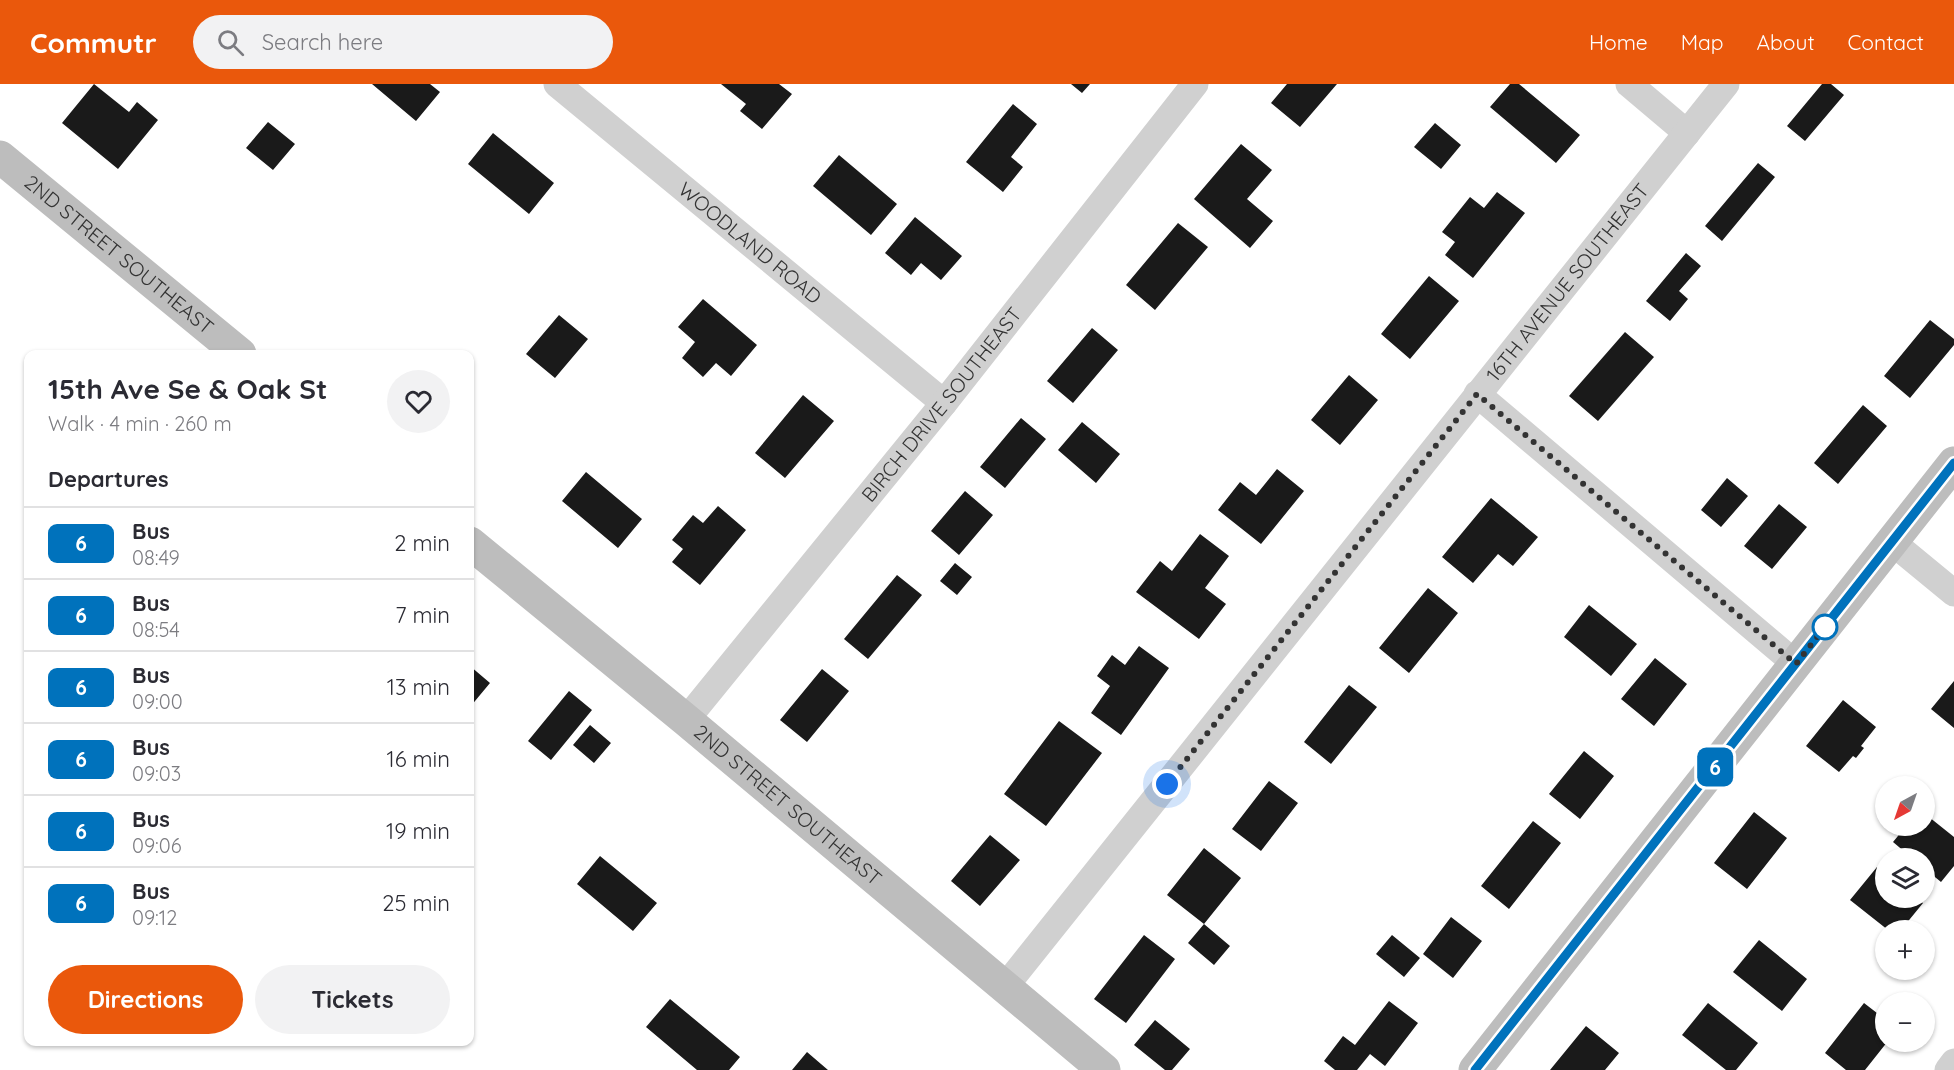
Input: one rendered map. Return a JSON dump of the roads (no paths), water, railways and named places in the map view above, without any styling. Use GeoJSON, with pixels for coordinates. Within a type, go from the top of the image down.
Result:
{"type":"FeatureCollection","features":[{"type":"Feature","properties":{"kind":"street","name":"WOODLAND ROAD"},"geometry":{"type":"LineString","coordinates":[[557,84],[944,403]]}},
{"type":"Feature","properties":{"kind":"street","name":"BIRCH DRIVE SOUTHEAST"},"geometry":{"type":"LineString","coordinates":[[686,720],[944,403],[1196,84]]}},
{"type":"Feature","properties":{"kind":"street"},"geometry":{"type":"LineString","coordinates":[[1629,84],[1687,133]]}},
{"type":"Feature","properties":{"kind":"street","name":"16TH AVENUE SOUTHEAST"},"geometry":{"type":"LineString","coordinates":[[1005,988],[1726,84]]}},
{"type":"Feature","properties":{"kind":"street","name":"2ND STREET SOUTHEAST"},"geometry":{"type":"LineString","coordinates":[[0,157],[235,350]]}},
{"type":"Feature","properties":{"kind":"street"},"geometry":{"type":"LineString","coordinates":[[1477,394],[1796,664]]}},
{"type":"Feature","properties":{"kind":"street"},"geometry":{"type":"LineString","coordinates":[[1475,1070],[1954,463]]}},
{"type":"Feature","properties":{"kind":"street"},"geometry":{"type":"LineString","coordinates":[[1892,542],[1954,592]]}},
{"type":"Feature","properties":{"kind":"street","name":"2ND STREET SOUTHEAST"},"geometry":{"type":"LineString","coordinates":[[474,546],[686,720],[1104,1070]]}},
{"type":"Feature","properties":{"kind":"street"},"geometry":{"type":"LineString","coordinates":[[1948,1070],[1954,1062]]}}]}
